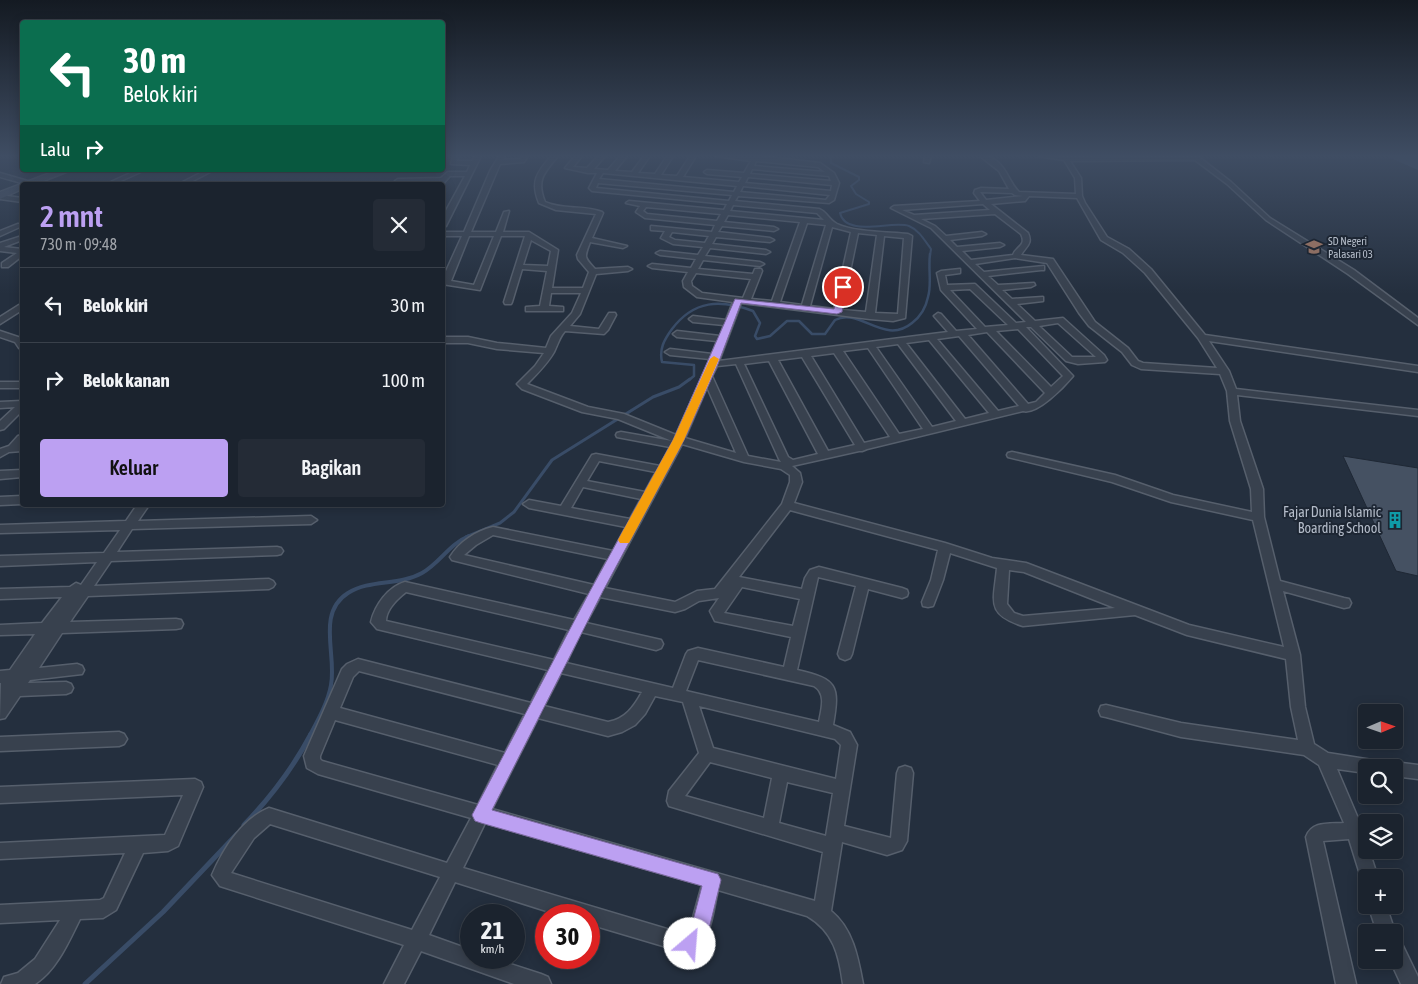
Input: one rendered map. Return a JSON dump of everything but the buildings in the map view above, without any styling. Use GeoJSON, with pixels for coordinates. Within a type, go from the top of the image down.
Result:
{"type":"FeatureCollection","features":[{"type":"Feature","properties":{"kind":"street"},"geometry":{"type":"LineString","coordinates":[[445,222],[459,202]]}},
{"type":"Feature","properties":{"kind":"street"},"geometry":{"type":"LineString","coordinates":[[445,280],[468,234],[474,202]]}},
{"type":"Feature","properties":{"kind":"street"},"geometry":{"type":"LineString","coordinates":[[542,202],[547,206],[565,210],[595,211],[600,213],[581,255],[588,272],[576,314],[554,338],[550,351],[538,368],[529,375],[523,386],[586,410],[620,416],[677,443]]}},
{"type":"Feature","properties":{"kind":"street"},"geometry":{"type":"LineString","coordinates":[[719,202],[819,211],[830,223]]}},
{"type":"Feature","properties":{"kind":"street"},"geometry":{"type":"LineString","coordinates":[[1029,321],[1060,320],[1094,350],[1102,360],[1078,361],[1069,359],[1029,321],[996,288],[981,275],[933,227],[894,208],[984,202],[1014,224],[1027,239],[1026,245],[1017,256],[1050,261],[1092,324],[1125,350],[1138,364],[1224,372]]}},
{"type":"Feature","properties":{"kind":"street"},"geometry":{"type":"LineString","coordinates":[[1083,202],[1104,238],[1126,251],[1139,262],[1202,337],[1224,372],[1232,391],[1235,421],[1257,489],[1258,517],[1293,655],[1298,707],[1307,748]]}},
{"type":"Feature","properties":{"kind":"street"},"geometry":{"type":"LineString","coordinates":[[1248,202],[1268,219],[1351,272],[1418,322]]}},
{"type":"Feature","properties":{"kind":"street"},"geometry":{"type":"LineString","coordinates":[[629,203],[830,223],[855,230],[908,236],[902,316],[893,318],[870,316],[775,304],[737,308],[693,318]]}},
{"type":"Feature","properties":{"kind":"street"},"geometry":{"type":"LineString","coordinates":[[730,203],[688,281],[688,287],[693,293],[737,308]]}},
{"type":"Feature","properties":{"kind":"street"},"geometry":{"type":"LineString","coordinates":[[644,205],[639,212],[644,216],[774,229]]}},
{"type":"Feature","properties":{"kind":"street"},"geometry":{"type":"LineString","coordinates":[[445,282],[477,288],[507,212]]}},
{"type":"Feature","properties":{"kind":"street"},"geometry":{"type":"LineString","coordinates":[[912,217],[996,212]]}},
{"type":"Feature","properties":{"kind":"street"},"geometry":{"type":"LineString","coordinates":[[394,984],[596,591],[677,443],[722,339],[755,277],[778,218]]}},
{"type":"Feature","properties":{"kind":"street"},"geometry":{"type":"LineString","coordinates":[[775,304],[804,220]]}},
{"type":"Feature","properties":{"kind":"street"},"geometry":{"type":"LineString","coordinates":[[805,308],[830,223]]}},
{"type":"Feature","properties":{"kind":"street"},"geometry":{"type":"LineString","coordinates":[[0,234],[20,225]]}},
{"type":"Feature","properties":{"kind":"street"},"geometry":{"type":"LineString","coordinates":[[654,228],[770,240]]}},
{"type":"Feature","properties":{"kind":"street"},"geometry":{"type":"LineString","coordinates":[[669,230],[666,238],[668,240],[766,252]]}},
{"type":"Feature","properties":{"kind":"street"},"geometry":{"type":"LineString","coordinates":[[837,312],[855,230]]}},
{"type":"Feature","properties":{"kind":"street"},"geometry":{"type":"LineString","coordinates":[[870,316],[881,233]]}},
{"type":"Feature","properties":{"kind":"street"},"geometry":{"type":"LineString","coordinates":[[445,234],[529,235],[555,252],[544,309]]}},
{"type":"Feature","properties":{"kind":"street"},"geometry":{"type":"LineString","coordinates":[[944,238],[982,234]]}},
{"type":"Feature","properties":{"kind":"street"},"geometry":{"type":"LineString","coordinates":[[508,302],[529,235]]}},
{"type":"Feature","properties":{"kind":"street"},"geometry":{"type":"LineString","coordinates":[[0,248],[20,239]]}},
{"type":"Feature","properties":{"kind":"street"},"geometry":{"type":"LineString","coordinates":[[589,240],[623,246]]}},
{"type":"Feature","properties":{"kind":"street"},"geometry":{"type":"LineString","coordinates":[[956,249],[1000,245]]}},
{"type":"Feature","properties":{"kind":"street"},"geometry":{"type":"LineString","coordinates":[[0,248],[20,251]]}},
{"type":"Feature","properties":{"kind":"street"},"geometry":{"type":"LineString","coordinates":[[660,253],[760,264]]}},
{"type":"Feature","properties":{"kind":"street"},"geometry":{"type":"LineString","coordinates":[[2,265],[20,254]]}},
{"type":"Feature","properties":{"kind":"street"},"geometry":{"type":"LineString","coordinates":[[969,262],[1012,257]]}},
{"type":"Feature","properties":{"kind":"street"},"geometry":{"type":"LineString","coordinates":[[2,265],[20,267]]}},
{"type":"Feature","properties":{"kind":"street"},"geometry":{"type":"LineString","coordinates":[[652,266],[755,277]]}},
{"type":"Feature","properties":{"kind":"street"},"geometry":{"type":"LineString","coordinates":[[519,267],[552,269]]}},
{"type":"Feature","properties":{"kind":"street"},"geometry":{"type":"LineString","coordinates":[[981,275],[1041,268]]}},
{"type":"Feature","properties":{"kind":"street"},"geometry":{"type":"LineString","coordinates":[[588,272],[628,269]]}},
{"type":"Feature","properties":{"kind":"street"},"geometry":{"type":"LineString","coordinates":[[957,271],[941,273],[944,288],[1050,392]]}},
{"type":"Feature","properties":{"kind":"street"},"geometry":{"type":"LineString","coordinates":[[996,288],[1030,285]]}},
{"type":"Feature","properties":{"kind":"street"},"geometry":{"type":"LineString","coordinates":[[621,435],[677,443],[744,459],[786,464],[862,448],[995,414],[1027,408],[1038,404],[1067,378],[1066,373],[972,286],[944,288]]}},
{"type":"Feature","properties":{"kind":"street"},"geometry":{"type":"LineString","coordinates":[[547,291],[583,290]]}},
{"type":"Feature","properties":{"kind":"street"},"geometry":{"type":"LineString","coordinates":[[1010,302],[1040,299]]}},
{"type":"Feature","properties":{"kind":"street"},"geometry":{"type":"LineString","coordinates":[[0,321],[20,308]]}},
{"type":"Feature","properties":{"kind":"street"},"geometry":{"type":"LineString","coordinates":[[529,309],[560,309]]}},
{"type":"Feature","properties":{"kind":"street"},"geometry":{"type":"LineString","coordinates":[[562,328],[601,332],[612,315]]}},
{"type":"Feature","properties":{"kind":"street"},"geometry":{"type":"LineString","coordinates":[[670,352],[712,365],[1017,326],[1046,315]]}},
{"type":"Feature","properties":{"kind":"street"},"geometry":{"type":"LineString","coordinates":[[938,316],[1027,408]]}},
{"type":"Feature","properties":{"kind":"street"},"geometry":{"type":"LineString","coordinates":[[0,334],[18,340],[20,343]]}},
{"type":"Feature","properties":{"kind":"street"},"geometry":{"type":"LineString","coordinates":[[677,334],[722,339]]}},
{"type":"Feature","properties":{"kind":"street"},"geometry":{"type":"LineString","coordinates":[[931,337],[995,414]]}},
{"type":"Feature","properties":{"kind":"street"},"geometry":{"type":"LineString","coordinates":[[1202,337],[1418,370]]}},
{"type":"Feature","properties":{"kind":"street"},"geometry":{"type":"LineString","coordinates":[[445,340],[468,340],[497,346],[550,351]]}},
{"type":"Feature","properties":{"kind":"street"},"geometry":{"type":"LineString","coordinates":[[900,341],[962,422]]}},
{"type":"Feature","properties":{"kind":"street"},"geometry":{"type":"LineString","coordinates":[[870,345],[929,430]]}},
{"type":"Feature","properties":{"kind":"street"},"geometry":{"type":"LineString","coordinates":[[837,350],[896,438]]}},
{"type":"Feature","properties":{"kind":"street"},"geometry":{"type":"LineString","coordinates":[[805,354],[862,448]]}},
{"type":"Feature","properties":{"kind":"street"},"geometry":{"type":"LineString","coordinates":[[772,358],[825,456]]}},
{"type":"Feature","properties":{"kind":"street"},"geometry":{"type":"LineString","coordinates":[[615,556],[492,531],[485,533],[457,554],[456,557],[461,560],[596,591],[675,607],[686,604],[694,597],[720,593],[787,505],[796,482],[795,473],[786,464],[739,362]]}},
{"type":"Feature","properties":{"kind":"street"},"geometry":{"type":"LineString","coordinates":[[712,365],[744,459]]}},
{"type":"Feature","properties":{"kind":"street"},"geometry":{"type":"LineString","coordinates":[[0,385],[20,385]]}},
{"type":"Feature","properties":{"kind":"street"},"geometry":{"type":"LineString","coordinates":[[1232,391],[1418,413]]}},
{"type":"Feature","properties":{"kind":"street"},"geometry":{"type":"LineString","coordinates":[[0,404],[20,405]]}},
{"type":"Feature","properties":{"kind":"street"},"geometry":{"type":"LineString","coordinates":[[1,426],[20,407]]}},
{"type":"Feature","properties":{"kind":"street"},"geometry":{"type":"LineString","coordinates":[[0,454],[5,450],[18,448]]}},
{"type":"Feature","properties":{"kind":"street"},"geometry":{"type":"LineString","coordinates":[[1012,455],[1115,479],[1189,502],[1258,517]]}},
{"type":"Feature","properties":{"kind":"street"},"geometry":{"type":"LineString","coordinates":[[564,510],[596,457],[663,470]]}},
{"type":"Feature","properties":{"kind":"street"},"geometry":{"type":"LineString","coordinates":[[0,475],[20,474]]}},
{"type":"Feature","properties":{"kind":"street"},"geometry":{"type":"LineString","coordinates":[[580,482],[648,496]]}},
{"type":"Feature","properties":{"kind":"street"},"geometry":{"type":"LineString","coordinates":[[0,500],[20,500]]}},
{"type":"Feature","properties":{"kind":"street"},"geometry":{"type":"LineString","coordinates":[[529,504],[633,524]]}},
{"type":"Feature","properties":{"kind":"street"},"geometry":{"type":"LineString","coordinates":[[787,505],[945,547],[1003,565],[1017,566],[1050,576],[1187,630],[1293,655]]}},
{"type":"Feature","properties":{"kind":"street"},"geometry":{"type":"LineString","coordinates":[[125,525],[134,507]]}},
{"type":"Feature","properties":{"kind":"street"},"geometry":{"type":"LineString","coordinates":[[0,714],[9,685],[125,525],[141,507]]}},
{"type":"Feature","properties":{"kind":"street"},"geometry":{"type":"LineString","coordinates":[[0,529],[311,520]]}},
{"type":"Feature","properties":{"kind":"street"},"geometry":{"type":"LineString","coordinates":[[928,602],[937,580],[945,547]]}},
{"type":"Feature","properties":{"kind":"street"},"geometry":{"type":"LineString","coordinates":[[0,561],[277,551]]}},
{"type":"Feature","properties":{"kind":"street"},"geometry":{"type":"LineString","coordinates":[[1003,565],[1000,604],[1002,610],[1010,617],[1030,622],[1135,611]]}},
{"type":"Feature","properties":{"kind":"street"},"geometry":{"type":"LineString","coordinates":[[789,674],[807,594],[814,573],[819,572],[902,593]]}},
{"type":"Feature","properties":{"kind":"street"},"geometry":{"type":"LineString","coordinates":[[799,633],[720,616],[718,611],[738,582],[807,594]]}},
{"type":"Feature","properties":{"kind":"street"},"geometry":{"type":"LineString","coordinates":[[845,654],[863,583]]}},
{"type":"Feature","properties":{"kind":"street"},"geometry":{"type":"LineString","coordinates":[[0,594],[269,584]]}},
{"type":"Feature","properties":{"kind":"street"},"geometry":{"type":"LineString","coordinates":[[1275,584],[1344,603]]}},
{"type":"Feature","properties":{"kind":"street"},"geometry":{"type":"LineString","coordinates":[[656,644],[406,587],[397,592],[379,616],[378,622],[382,625],[839,733],[848,742],[822,914]]}},
{"type":"Feature","properties":{"kind":"street"},"geometry":{"type":"LineString","coordinates":[[0,630],[176,624]]}},
{"type":"Feature","properties":{"kind":"street"},"geometry":{"type":"LineString","coordinates":[[707,754],[684,696],[693,655],[698,654],[825,684],[830,701],[824,730]]}},
{"type":"Feature","properties":{"kind":"street"},"geometry":{"type":"LineString","coordinates":[[652,688],[641,710],[635,716],[614,728],[608,729],[534,712],[358,665],[348,673],[312,756],[312,763],[318,768],[811,908],[822,914],[833,924],[846,945],[853,984]]}},
{"type":"Feature","properties":{"kind":"street"},"geometry":{"type":"LineString","coordinates":[[9,685],[77,670]]}},
{"type":"Feature","properties":{"kind":"street"},"geometry":{"type":"LineString","coordinates":[[9,685],[66,688]]}},
{"type":"Feature","properties":{"kind":"street"},"geometry":{"type":"LineString","coordinates":[[1106,711],[1137,721],[1197,734],[1307,748],[1322,756],[1326,760],[1354,830],[1365,869]]}},
{"type":"Feature","properties":{"kind":"street"},"geometry":{"type":"LineString","coordinates":[[331,712],[508,761]]}},
{"type":"Feature","properties":{"kind":"street"},"geometry":{"type":"LineString","coordinates":[[0,744],[119,739]]}},
{"type":"Feature","properties":{"kind":"street"},"geometry":{"type":"LineString","coordinates":[[707,754],[842,788]]}},
{"type":"Feature","properties":{"kind":"street"},"geometry":{"type":"LineString","coordinates":[[707,754],[675,796],[676,801],[770,828],[890,847],[899,841],[905,772]]}},
{"type":"Feature","properties":{"kind":"street"},"geometry":{"type":"LineString","coordinates":[[1326,760],[1358,764]]}},
{"type":"Feature","properties":{"kind":"street"},"geometry":{"type":"LineString","coordinates":[[1403,770],[1418,772]]}},
{"type":"Feature","properties":{"kind":"street"},"geometry":{"type":"LineString","coordinates":[[770,828],[781,773]]}},
{"type":"Feature","properties":{"kind":"street"},"geometry":{"type":"LineString","coordinates":[[0,795],[195,787],[170,842],[0,851]]}},
{"type":"Feature","properties":{"kind":"street"},"geometry":{"type":"LineString","coordinates":[[541,984],[416,940],[226,880],[221,875],[225,865],[253,826],[262,818],[269,816],[551,904]]}},
{"type":"Feature","properties":{"kind":"street"},"geometry":{"type":"LineString","coordinates":[[1346,984],[1314,837],[1317,833],[1354,830]]}},
{"type":"Feature","properties":{"kind":"street"},"geometry":{"type":"LineString","coordinates":[[0,914],[103,909],[110,904],[138,844]]}},
{"type":"Feature","properties":{"kind":"street"},"geometry":{"type":"LineString","coordinates":[[600,918],[690,944],[697,937],[712,880]]}},
{"type":"Feature","properties":{"kind":"street"},"geometry":{"type":"LineString","coordinates":[[11,984],[22,982],[50,955],[75,910]]}},
{"type":"Feature","properties":{"kind":"street"},"geometry":{"type":"LineString","coordinates":[[1403,968],[1411,984]]}},
{"type":"Feature","properties":{"kind":"waterway"},"geometry":{"type":"LineString","coordinates":[[869,202],[869,204],[840,213],[844,220],[851,225],[860,227],[909,226],[919,233],[931,249],[930,256]]}},
{"type":"Feature","properties":{"kind":"waterway"},"geometry":{"type":"LineString","coordinates":[[689,380],[694,376],[694,365],[662,362],[661,353],[672,329],[689,312],[699,307],[719,304],[753,311],[760,323],[755,336],[757,339],[770,336],[787,321],[799,321],[812,334],[825,334],[835,320],[844,317],[854,318],[882,329],[902,329],[915,321],[926,304],[930,287],[930,254]]}},
{"type":"Feature","properties":{"kind":"waterway"},"geometry":{"type":"LineString","coordinates":[[466,537],[500,523],[514,512],[552,460],[653,397],[679,387],[690,379]]}},
{"type":"Feature","properties":{"kind":"waterway"},"geometry":{"type":"LineString","coordinates":[[310,735],[330,691],[332,673],[330,623],[338,601],[357,589],[375,584],[404,580],[422,573],[462,539],[469,536]]}},
{"type":"Feature","properties":{"kind":"waterway"},"geometry":{"type":"LineString","coordinates":[[244,825],[281,782],[311,734]]}},
{"type":"Feature","properties":{"kind":"waterway"},"geometry":{"type":"LineString","coordinates":[[85,984],[163,912],[237,834]]}},
{"type":"Feature","properties":{"kind":"slow traffic"},"geometry":{"type":"LineString","coordinates":[[624,540],[679,440],[714,359]]}},
{"type":"Feature","properties":{"kind":"place","name":"SD Negeri Palasari 03"},"geometry":{"type":"Point","coordinates":[1314,247]}},
{"type":"Feature","properties":{"kind":"place","name":"Fajar Dunia Islamic Boarding School"},"geometry":{"type":"Point","coordinates":[1395,520]}},
{"type":"Feature","properties":{"kind":"route"},"geometry":{"type":"LineString","coordinates":[[690,944],[696,940],[712,880],[481,815],[596,591],[679,440],[713,364],[738,300],[837,312],[843,287]]}}]}
